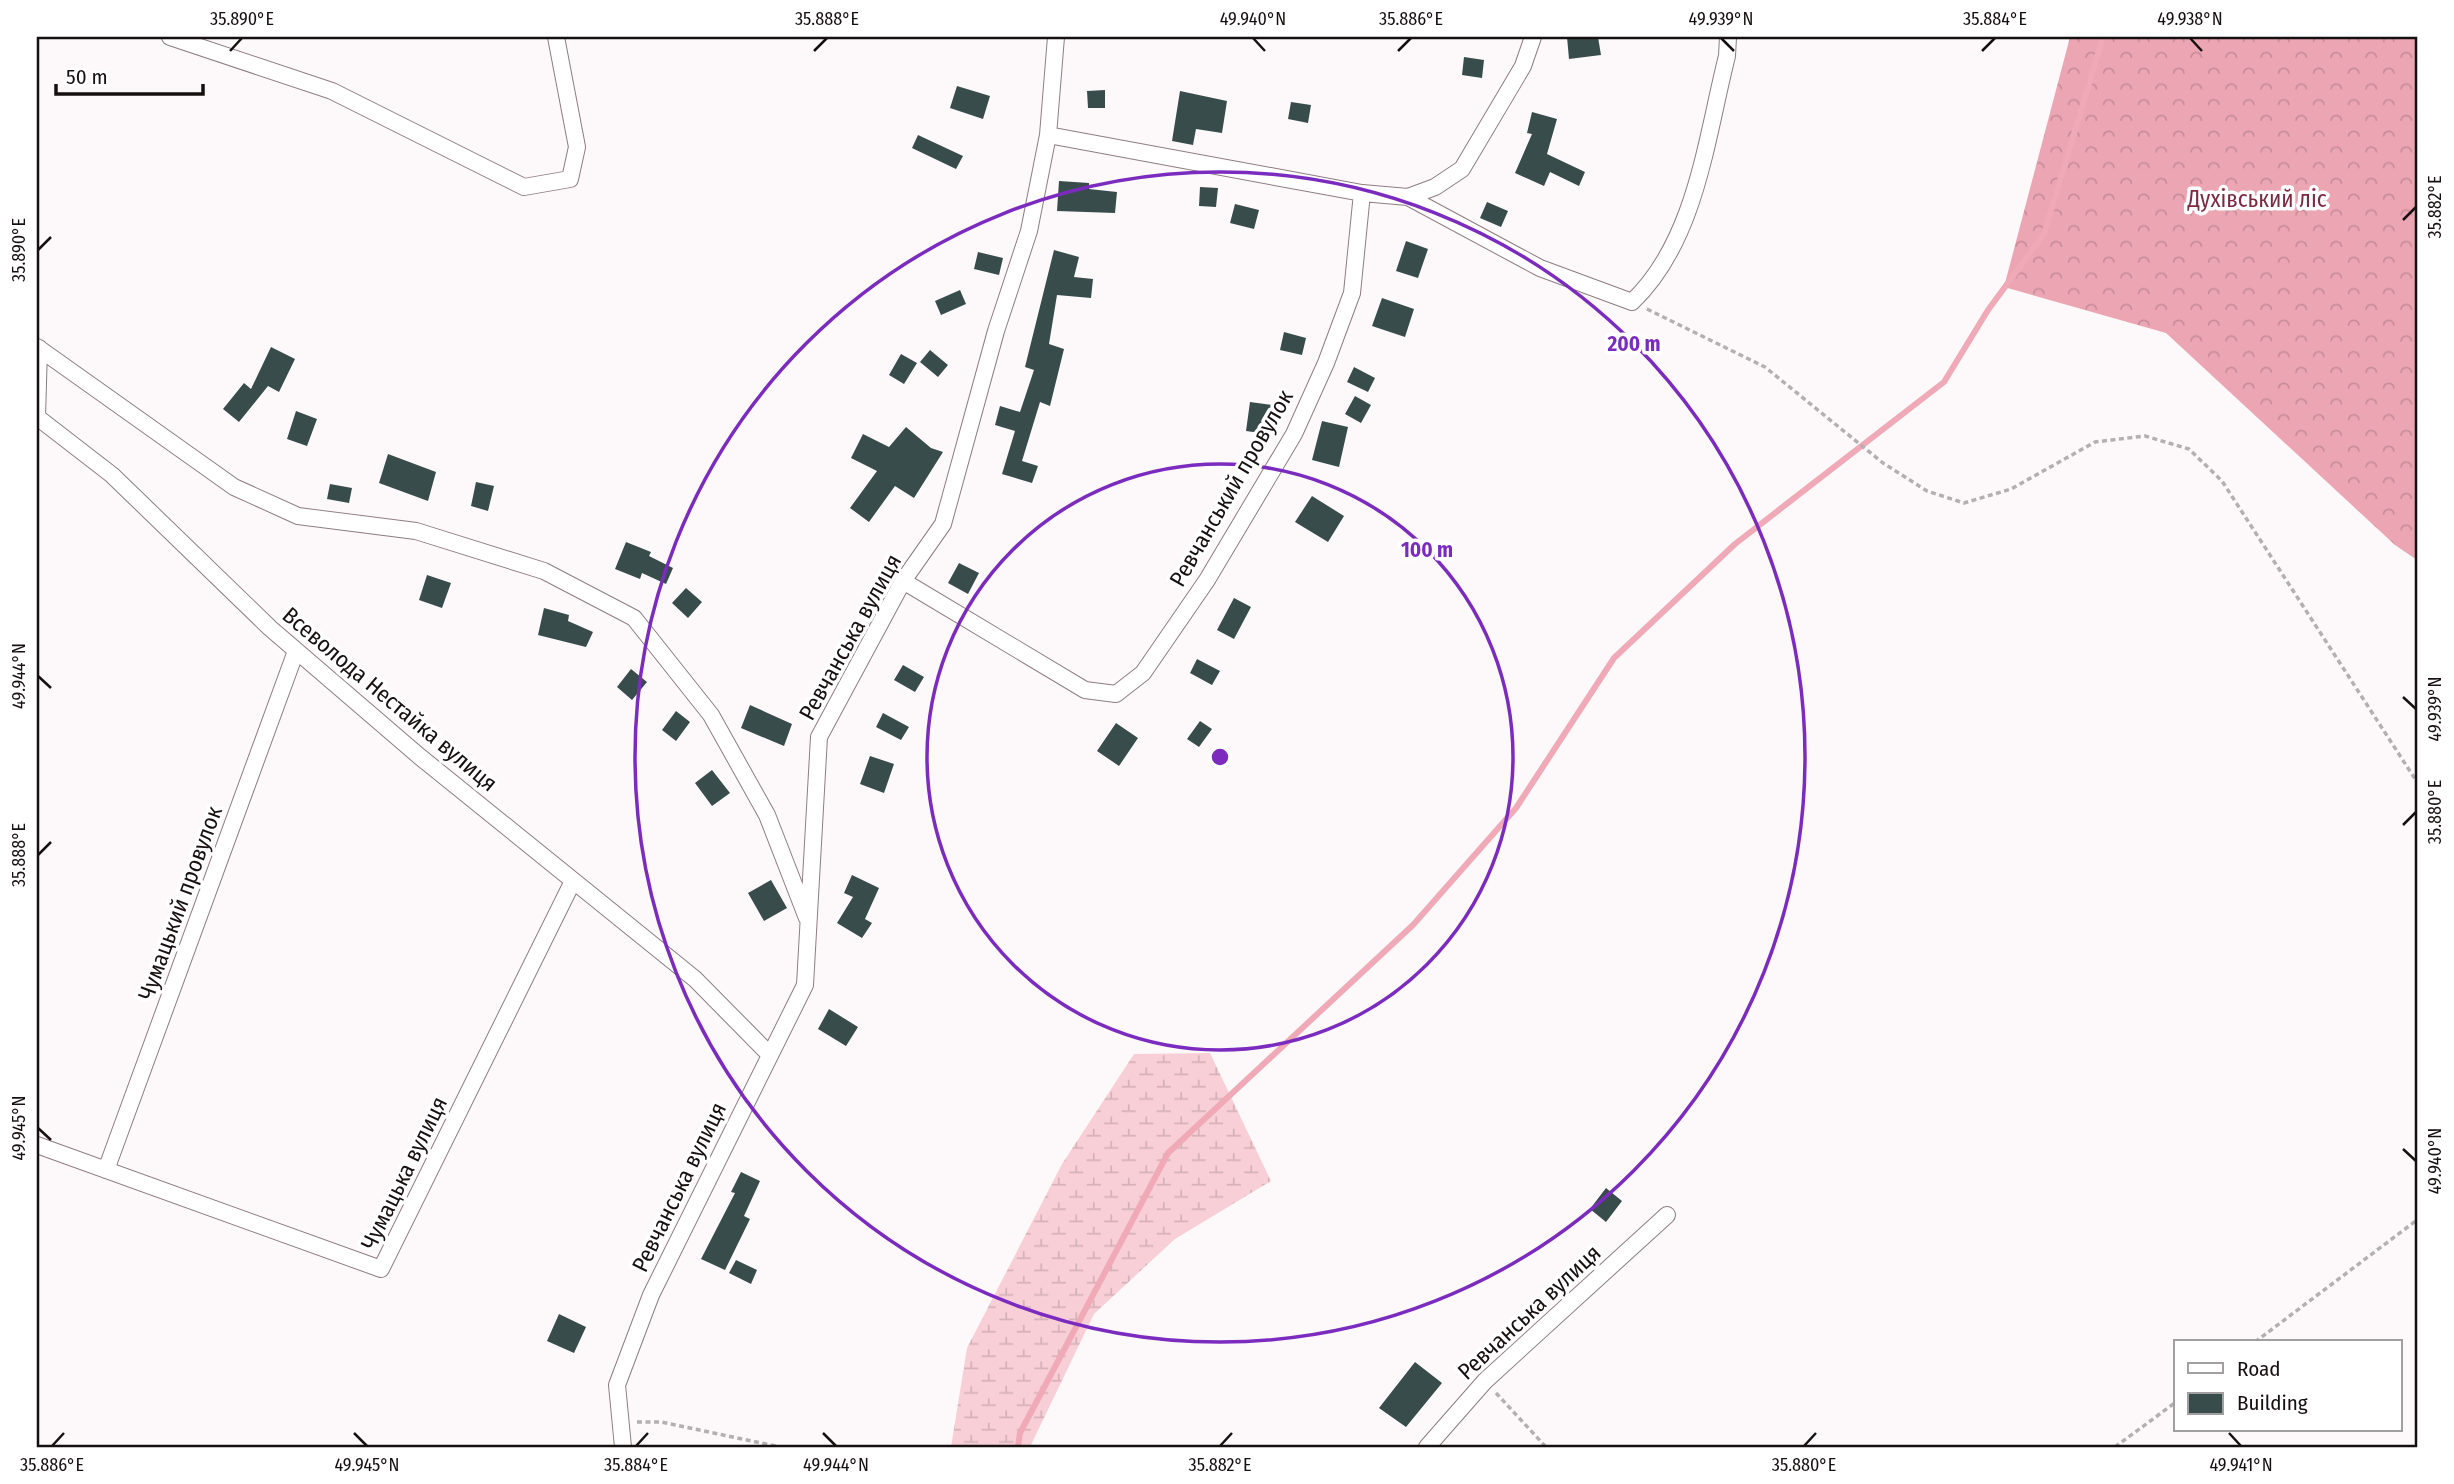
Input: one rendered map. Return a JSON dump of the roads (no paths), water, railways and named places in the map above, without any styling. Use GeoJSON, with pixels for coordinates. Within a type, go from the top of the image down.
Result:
{"type":"FeatureCollection","features":[{"type":"Feature","properties":{"kind":"street"},"geometry":{"type":"LineString","coordinates":[[170,37],[332,91],[524,187],[570,179],[577,147],[556,37]]}},
{"type":"Feature","properties":{"kind":"street","name":"Ревчанська вулиця"},"geometry":{"type":"LineString","coordinates":[[623,1447],[617,1385],[651,1295],[805,985],[820,737],[903,581],[943,524],[996,331],[1029,231],[1048,135],[1056,37]]}},
{"type":"Feature","properties":{"kind":"street"},"geometry":{"type":"LineString","coordinates":[[1408,197],[1435,187],[1462,169],[1517,77],[1533,37]]}},
{"type":"Feature","properties":{"kind":"street"},"geometry":{"type":"LineString","coordinates":[[1048,135],[1362,193],[1408,197],[1540,268],[1632,302],[1654,281],[1689,211],[1727,56],[1728,37]]}},
{"type":"Feature","properties":{"kind":"street","name":"Ревчанський провулок"},"geometry":{"type":"LineString","coordinates":[[903,581],[1084,690],[1116,694],[1143,673],[1213,569],[1294,435],[1352,293],[1362,193]]}},
{"type":"Feature","properties":{"kind":"street"},"geometry":{"type":"LineString","coordinates":[[38,347],[234,487],[298,516],[416,531],[544,571],[634,618],[711,715],[767,815],[809,924]]}},
{"type":"Feature","properties":{"kind":"street","name":"Всеволода Нестайка вулиця"},"geometry":{"type":"LineString","coordinates":[[38,347],[37,418],[112,475],[296,651],[419,756],[695,979],[770,1055]]}},
{"type":"Feature","properties":{"kind":"street","name":"Чумацький провулок"},"geometry":{"type":"LineString","coordinates":[[106,1170],[296,651]]}},
{"type":"Feature","properties":{"kind":"street","name":"Чумацька вулиця"},"geometry":{"type":"LineString","coordinates":[[37,1145],[381,1269],[573,881]]}},
{"type":"Feature","properties":{"kind":"street","name":"Ревчанська вулиця"},"geometry":{"type":"LineString","coordinates":[[1427,1447],[1485,1381],[1667,1215]]}},
{"type":"Feature","properties":{"kind":"waterway"},"geometry":{"type":"LineString","coordinates":[[1018,1447],[1020,1433],[1168,1153],[1413,925],[1516,808],[1614,658],[1735,544],[1944,382],[1988,310],[2044,234],[2103,37]]}},
{"type":"Feature","properties":{"kind":"park label","name":"Духівський ліс"},"geometry":{"type":"Point","coordinates":[2257,199]}}]}
